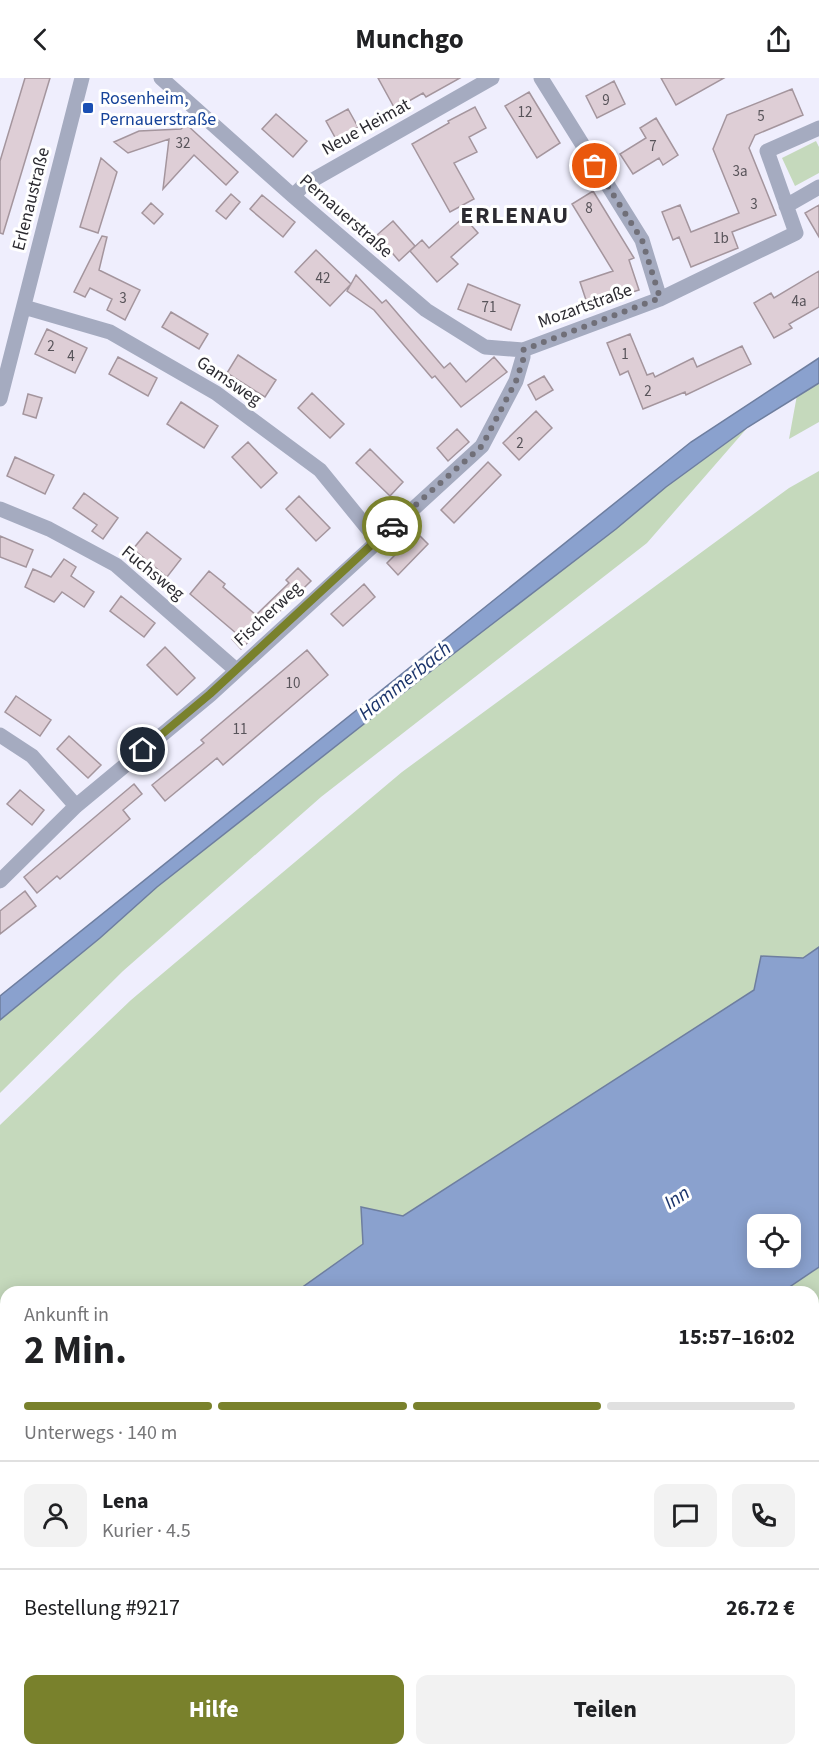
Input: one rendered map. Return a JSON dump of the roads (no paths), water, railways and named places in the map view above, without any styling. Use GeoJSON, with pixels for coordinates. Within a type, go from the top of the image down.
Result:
{"type":"FeatureCollection","features":[{"type":"Feature","properties":{"kind":"street","name":"Erlenaustraße"},"geometry":{"type":"LineString","coordinates":[[0,399],[82,78]]}},
{"type":"Feature","properties":{"kind":"street","name":"Pernauerstraße"},"geometry":{"type":"LineString","coordinates":[[161,78],[293,196],[426,310],[485,347],[523,350]]}},
{"type":"Feature","properties":{"kind":"street","name":"Neue Heimat"},"geometry":{"type":"LineString","coordinates":[[293,196],[303,185],[492,78]]}},
{"type":"Feature","properties":{"kind":"street","name":"Mozartstraße"},"geometry":{"type":"LineString","coordinates":[[523,350],[660,298],[642,240],[541,78]]}},
{"type":"Feature","properties":{"kind":"street"},"geometry":{"type":"LineString","coordinates":[[660,298],[795,233],[767,151],[819,128]]}},
{"type":"Feature","properties":{"kind":"street"},"geometry":{"type":"LineString","coordinates":[[786,206],[819,187]]}},
{"type":"Feature","properties":{"kind":"street","name":"Gamsweg"},"geometry":{"type":"LineString","coordinates":[[24,307],[110,332],[216,393],[320,470],[377,540]]}},
{"type":"Feature","properties":{"kind":"street","name":"Fischerweg"},"geometry":{"type":"LineString","coordinates":[[0,881],[76,806],[210,694],[482,446],[516,381],[524,357],[523,350]]}},
{"type":"Feature","properties":{"kind":"street","name":"Fuchsweg"},"geometry":{"type":"LineString","coordinates":[[0,509],[49,529],[116,565],[236,670]]}},
{"type":"Feature","properties":{"kind":"street"},"geometry":{"type":"LineString","coordinates":[[0,735],[32,756],[76,806]]}},
{"type":"Feature","properties":{"kind":"water","name":"Hammerbach"},"geometry":{"type":"Polygon","coordinates":[[[819,358],[819,383],[748,427],[666,487],[616,529],[157,887],[100,938],[0,1020],[0,996],[691,442],[819,358]]]}},
{"type":"Feature","properties":{"kind":"water","name":"Inn"},"geometry":{"type":"Polygon","coordinates":[[[819,947],[819,1267],[791,1286],[304,1286],[363,1244],[361,1207],[403,1216],[754,990],[761,956],[803,958],[819,947]]]}},
{"type":"Feature","properties":{"kind":"place","name":"Rosenheim, Pernauerstraße"},"geometry":{"type":"Point","coordinates":[88,108]}},
{"type":"Feature","properties":{"kind":"district","name":"ERLENAU"},"geometry":{"type":"Point","coordinates":[515,215]}}]}
